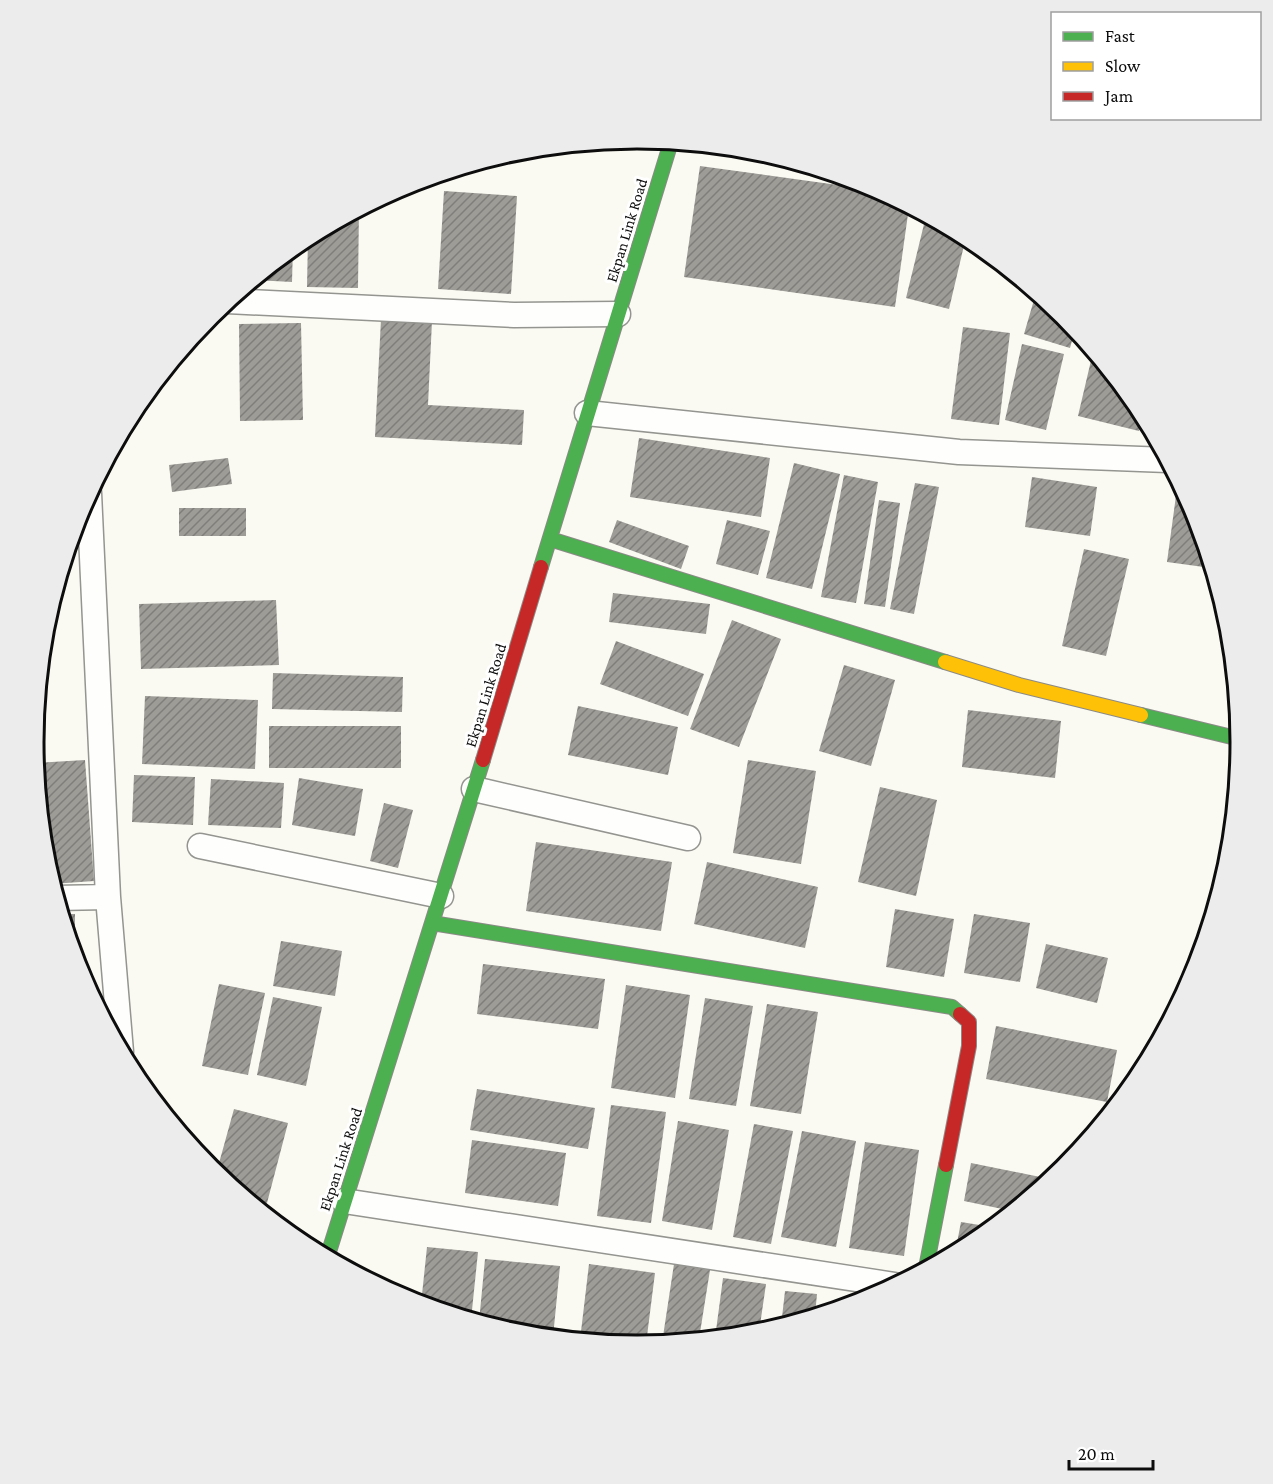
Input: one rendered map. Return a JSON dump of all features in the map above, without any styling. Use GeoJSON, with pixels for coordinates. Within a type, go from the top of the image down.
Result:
{"type":"FeatureCollection","features":[{"type":"Feature","properties":{"kind":"street","name":"Ekpan Link Road"},"geometry":{"type":"LineString","coordinates":[[329,1249],[441,896],[669,150]]}},
{"type":"Feature","properties":{"kind":"street"},"geometry":{"type":"LineString","coordinates":[[240,302],[514,315],[618,314]]}},
{"type":"Feature","properties":{"kind":"street"},"geometry":{"type":"LineString","coordinates":[[587,413],[959,452],[1157,460]]}},
{"type":"Feature","properties":{"kind":"street"},"geometry":{"type":"LineString","coordinates":[[90,513],[108,897],[119,1031]]}},
{"type":"Feature","properties":{"kind":"street"},"geometry":{"type":"LineString","coordinates":[[550,539],[1019,685],[1230,736]]}},
{"type":"Feature","properties":{"kind":"street"},"geometry":{"type":"LineString","coordinates":[[474,789],[688,838]]}},
{"type":"Feature","properties":{"kind":"street"},"geometry":{"type":"LineString","coordinates":[[200,846],[441,896]]}},
{"type":"Feature","properties":{"kind":"street"},"geometry":{"type":"LineString","coordinates":[[65,898],[108,897]]}},
{"type":"Feature","properties":{"kind":"street"},"geometry":{"type":"LineString","coordinates":[[432,923],[952,1007],[969,1022],[969,1046],[928,1259]]}},
{"type":"Feature","properties":{"kind":"street"},"geometry":{"type":"LineString","coordinates":[[344,1200],[880,1283]]}},
{"type":"Feature","properties":{"kind":"building"},"geometry":{"type":"Polygon","coordinates":[[[700,166],[841,185],[908,215],[895,307],[684,277],[700,166]]]}},
{"type":"Feature","properties":{"kind":"building"},"geometry":{"type":"Polygon","coordinates":[[[444,191],[517,196],[511,294],[438,289],[444,191]]]}},
{"type":"Feature","properties":{"kind":"building"},"geometry":{"type":"Polygon","coordinates":[[[359,218],[358,288],[307,287],[308,249],[359,218]]]}},
{"type":"Feature","properties":{"kind":"building"},"geometry":{"type":"Polygon","coordinates":[[[924,223],[964,247],[949,309],[906,298],[924,223]]]}},
{"type":"Feature","properties":{"kind":"building"},"geometry":{"type":"Polygon","coordinates":[[[293,260],[292,282],[265,281],[293,260]]]}},
{"type":"Feature","properties":{"kind":"building"},"geometry":{"type":"Polygon","coordinates":[[[1033,302],[1072,340],[1070,348],[1024,334],[1033,302]]]}},
{"type":"Feature","properties":{"kind":"building"},"geometry":{"type":"Polygon","coordinates":[[[381,319],[432,321],[428,405],[524,410],[522,445],[375,437],[381,319]]]}},
{"type":"Feature","properties":{"kind":"building"},"geometry":{"type":"Polygon","coordinates":[[[301,323],[303,420],[240,421],[239,324],[301,323]]]}},
{"type":"Feature","properties":{"kind":"building"},"geometry":{"type":"Polygon","coordinates":[[[963,327],[1010,333],[999,425],[951,419],[963,327]]]}},
{"type":"Feature","properties":{"kind":"building"},"geometry":{"type":"Polygon","coordinates":[[[1022,344],[1064,354],[1046,430],[1005,420],[1022,344]]]}},
{"type":"Feature","properties":{"kind":"building"},"geometry":{"type":"Polygon","coordinates":[[[1091,362],[1140,429],[1139,431],[1078,416],[1091,362]]]}},
{"type":"Feature","properties":{"kind":"building"},"geometry":{"type":"Polygon","coordinates":[[[639,438],[770,458],[761,517],[630,497],[639,438]]]}},
{"type":"Feature","properties":{"kind":"building"},"geometry":{"type":"Polygon","coordinates":[[[228,458],[232,484],[172,492],[169,465],[228,458]]]}},
{"type":"Feature","properties":{"kind":"building"},"geometry":{"type":"Polygon","coordinates":[[[794,463],[840,474],[812,589],[766,578],[794,463]]]}},
{"type":"Feature","properties":{"kind":"building"},"geometry":{"type":"Polygon","coordinates":[[[844,475],[878,482],[856,603],[821,597],[844,475]]]}},
{"type":"Feature","properties":{"kind":"building"},"geometry":{"type":"Polygon","coordinates":[[[1032,477],[1097,487],[1090,536],[1025,527],[1032,477]]]}},
{"type":"Feature","properties":{"kind":"building"},"geometry":{"type":"Polygon","coordinates":[[[915,483],[939,487],[914,614],[890,609],[915,483]]]}},
{"type":"Feature","properties":{"kind":"building"},"geometry":{"type":"Polygon","coordinates":[[[1176,497],[1203,567],[1167,562],[1176,497]]]}},
{"type":"Feature","properties":{"kind":"building"},"geometry":{"type":"Polygon","coordinates":[[[879,500],[900,503],[885,607],[864,604],[879,500]]]}},
{"type":"Feature","properties":{"kind":"building"},"geometry":{"type":"Polygon","coordinates":[[[179,508],[246,508],[246,536],[179,536],[179,508]]]}},
{"type":"Feature","properties":{"kind":"building"},"geometry":{"type":"Polygon","coordinates":[[[617,520],[689,546],[681,569],[609,542],[617,520]]]}},
{"type":"Feature","properties":{"kind":"building"},"geometry":{"type":"Polygon","coordinates":[[[727,520],[770,531],[758,575],[716,564],[727,520]]]}},
{"type":"Feature","properties":{"kind":"building"},"geometry":{"type":"Polygon","coordinates":[[[1084,549],[1129,559],[1106,656],[1062,646],[1084,549]]]}},
{"type":"Feature","properties":{"kind":"building"},"geometry":{"type":"Polygon","coordinates":[[[613,593],[710,604],[706,634],[609,622],[613,593]]]}},
{"type":"Feature","properties":{"kind":"building"},"geometry":{"type":"Polygon","coordinates":[[[276,600],[279,665],[141,669],[139,604],[276,600]]]}},
{"type":"Feature","properties":{"kind":"building"},"geometry":{"type":"Polygon","coordinates":[[[732,620],[781,639],[739,747],[690,729],[732,620]]]}},
{"type":"Feature","properties":{"kind":"building"},"geometry":{"type":"Polygon","coordinates":[[[616,641],[704,674],[688,716],[600,684],[616,641]]]}},
{"type":"Feature","properties":{"kind":"building"},"geometry":{"type":"Polygon","coordinates":[[[844,665],[895,680],[871,766],[819,751],[844,665]]]}},
{"type":"Feature","properties":{"kind":"building"},"geometry":{"type":"Polygon","coordinates":[[[273,673],[403,677],[402,712],[272,709],[273,673]]]}},
{"type":"Feature","properties":{"kind":"building"},"geometry":{"type":"Polygon","coordinates":[[[145,696],[258,700],[255,769],[142,764],[145,696]]]}},
{"type":"Feature","properties":{"kind":"building"},"geometry":{"type":"Polygon","coordinates":[[[578,706],[678,727],[668,775],[568,755],[578,706]]]}},
{"type":"Feature","properties":{"kind":"building"},"geometry":{"type":"Polygon","coordinates":[[[968,710],[1061,721],[1055,778],[962,767],[968,710]]]}},
{"type":"Feature","properties":{"kind":"building"},"geometry":{"type":"Polygon","coordinates":[[[269,726],[401,726],[401,768],[269,768],[269,726]]]}},
{"type":"Feature","properties":{"kind":"building"},"geometry":{"type":"Polygon","coordinates":[[[85,760],[94,881],[61,883],[49,819],[45,762],[85,760]]]}},
{"type":"Feature","properties":{"kind":"building"},"geometry":{"type":"Polygon","coordinates":[[[748,760],[816,771],[801,864],[733,853],[748,760]]]}},
{"type":"Feature","properties":{"kind":"building"},"geometry":{"type":"Polygon","coordinates":[[[134,775],[195,777],[193,825],[132,822],[134,775]]]}},
{"type":"Feature","properties":{"kind":"building"},"geometry":{"type":"Polygon","coordinates":[[[299,778],[363,789],[355,836],[292,825],[299,778]]]}},
{"type":"Feature","properties":{"kind":"building"},"geometry":{"type":"Polygon","coordinates":[[[211,779],[284,783],[281,828],[208,825],[211,779]]]}},
{"type":"Feature","properties":{"kind":"building"},"geometry":{"type":"Polygon","coordinates":[[[880,787],[937,800],[916,896],[858,882],[880,787]]]}},
{"type":"Feature","properties":{"kind":"building"},"geometry":{"type":"Polygon","coordinates":[[[384,803],[413,810],[398,868],[370,861],[384,803]]]}},
{"type":"Feature","properties":{"kind":"building"},"geometry":{"type":"Polygon","coordinates":[[[536,842],[672,862],[661,931],[526,911],[536,842]]]}},
{"type":"Feature","properties":{"kind":"building"},"geometry":{"type":"Polygon","coordinates":[[[707,862],[818,887],[805,948],[694,924],[707,862]]]}},
{"type":"Feature","properties":{"kind":"building"},"geometry":{"type":"Polygon","coordinates":[[[895,909],[954,919],[944,977],[886,967],[895,909]]]}},
{"type":"Feature","properties":{"kind":"building"},"geometry":{"type":"Polygon","coordinates":[[[70,914],[75,914],[75,933],[70,914]]]}},
{"type":"Feature","properties":{"kind":"building"},"geometry":{"type":"Polygon","coordinates":[[[974,914],[1030,923],[1020,982],[964,973],[974,914]]]}},
{"type":"Feature","properties":{"kind":"building"},"geometry":{"type":"Polygon","coordinates":[[[281,941],[342,951],[335,996],[273,986],[281,941]]]}},
{"type":"Feature","properties":{"kind":"building"},"geometry":{"type":"Polygon","coordinates":[[[1046,944],[1108,958],[1097,1003],[1036,988],[1046,944]]]}},
{"type":"Feature","properties":{"kind":"building"},"geometry":{"type":"Polygon","coordinates":[[[483,964],[605,979],[598,1029],[477,1014],[483,964]]]}},
{"type":"Feature","properties":{"kind":"building"},"geometry":{"type":"Polygon","coordinates":[[[219,984],[265,993],[248,1075],[202,1066],[219,984]]]}},
{"type":"Feature","properties":{"kind":"building"},"geometry":{"type":"Polygon","coordinates":[[[626,985],[690,995],[675,1098],[611,1088],[626,985]]]}},
{"type":"Feature","properties":{"kind":"building"},"geometry":{"type":"Polygon","coordinates":[[[273,997],[322,1007],[306,1086],[257,1075],[273,997]]]}},
{"type":"Feature","properties":{"kind":"building"},"geometry":{"type":"Polygon","coordinates":[[[705,998],[753,1006],[736,1106],[689,1099],[705,998]]]}},
{"type":"Feature","properties":{"kind":"building"},"geometry":{"type":"Polygon","coordinates":[[[767,1004],[818,1012],[801,1114],[750,1106],[767,1004]]]}},
{"type":"Feature","properties":{"kind":"building"},"geometry":{"type":"Polygon","coordinates":[[[996,1026],[1117,1050],[1107,1102],[986,1079],[996,1026]]]}},
{"type":"Feature","properties":{"kind":"building"},"geometry":{"type":"Polygon","coordinates":[[[477,1089],[595,1108],[588,1149],[470,1130],[477,1089]]]}},
{"type":"Feature","properties":{"kind":"building"},"geometry":{"type":"Polygon","coordinates":[[[611,1105],[666,1112],[651,1223],[597,1216],[611,1105]]]}},
{"type":"Feature","properties":{"kind":"building"},"geometry":{"type":"Polygon","coordinates":[[[234,1109],[288,1123],[267,1203],[246,1188],[219,1163],[234,1109]]]}},
{"type":"Feature","properties":{"kind":"building"},"geometry":{"type":"Polygon","coordinates":[[[678,1121],[729,1130],[712,1230],[662,1221],[678,1121]]]}},
{"type":"Feature","properties":{"kind":"building"},"geometry":{"type":"Polygon","coordinates":[[[754,1124],[793,1131],[771,1244],[733,1237],[754,1124]]]}},
{"type":"Feature","properties":{"kind":"building"},"geometry":{"type":"Polygon","coordinates":[[[802,1131],[856,1141],[836,1247],[781,1237],[802,1131]]]}},
{"type":"Feature","properties":{"kind":"building"},"geometry":{"type":"Polygon","coordinates":[[[472,1140],[566,1153],[558,1206],[465,1193],[472,1140]]]}},
{"type":"Feature","properties":{"kind":"building"},"geometry":{"type":"Polygon","coordinates":[[[865,1142],[919,1150],[904,1256],[849,1248],[865,1142]]]}},
{"type":"Feature","properties":{"kind":"building"},"geometry":{"type":"Polygon","coordinates":[[[971,1163],[1039,1177],[1001,1209],[964,1201],[971,1163]]]}},
{"type":"Feature","properties":{"kind":"building"},"geometry":{"type":"Polygon","coordinates":[[[961,1222],[980,1225],[966,1235],[957,1240],[961,1222]]]}},
{"type":"Feature","properties":{"kind":"building"},"geometry":{"type":"Polygon","coordinates":[[[427,1247],[478,1252],[472,1312],[422,1295],[427,1247]]]}},
{"type":"Feature","properties":{"kind":"building"},"geometry":{"type":"Polygon","coordinates":[[[485,1259],[560,1266],[554,1329],[480,1314],[485,1259]]]}},
{"type":"Feature","properties":{"kind":"building"},"geometry":{"type":"Polygon","coordinates":[[[589,1264],[655,1273],[647,1335],[581,1332],[589,1264]]]}},
{"type":"Feature","properties":{"kind":"building"},"geometry":{"type":"Polygon","coordinates":[[[674,1264],[710,1270],[700,1331],[663,1334],[674,1264]]]}},
{"type":"Feature","properties":{"kind":"building"},"geometry":{"type":"Polygon","coordinates":[[[723,1278],[766,1284],[760,1322],[716,1330],[723,1278]]]}},
{"type":"Feature","properties":{"kind":"building"},"geometry":{"type":"Polygon","coordinates":[[[785,1291],[817,1294],[816,1307],[782,1317],[785,1291]]]}},
{"type":"Feature","properties":{"kind":"traffic: fast"},"geometry":{"type":"LineString","coordinates":[[541,567],[669,150]]}},
{"type":"Feature","properties":{"kind":"traffic: fast"},"geometry":{"type":"LineString","coordinates":[[550,539],[945,662]]}},
{"type":"Feature","properties":{"kind":"traffic: fast"},"geometry":{"type":"LineString","coordinates":[[1141,715],[1230,737]]}},
{"type":"Feature","properties":{"kind":"traffic: fast"},"geometry":{"type":"LineString","coordinates":[[330,1249],[483,760]]}},
{"type":"Feature","properties":{"kind":"traffic: fast"},"geometry":{"type":"LineString","coordinates":[[432,923],[952,1007],[960,1014]]}},
{"type":"Feature","properties":{"kind":"traffic: fast"},"geometry":{"type":"LineString","coordinates":[[928,1259],[946,1165]]}},
{"type":"Feature","properties":{"kind":"traffic: slow"},"geometry":{"type":"LineString","coordinates":[[945,662],[1019,685],[1141,715]]}},
{"type":"Feature","properties":{"kind":"traffic: jam"},"geometry":{"type":"LineString","coordinates":[[483,760],[541,567]]}},
{"type":"Feature","properties":{"kind":"traffic: jam"},"geometry":{"type":"LineString","coordinates":[[946,1165],[969,1046],[969,1022],[960,1014]]}}]}
